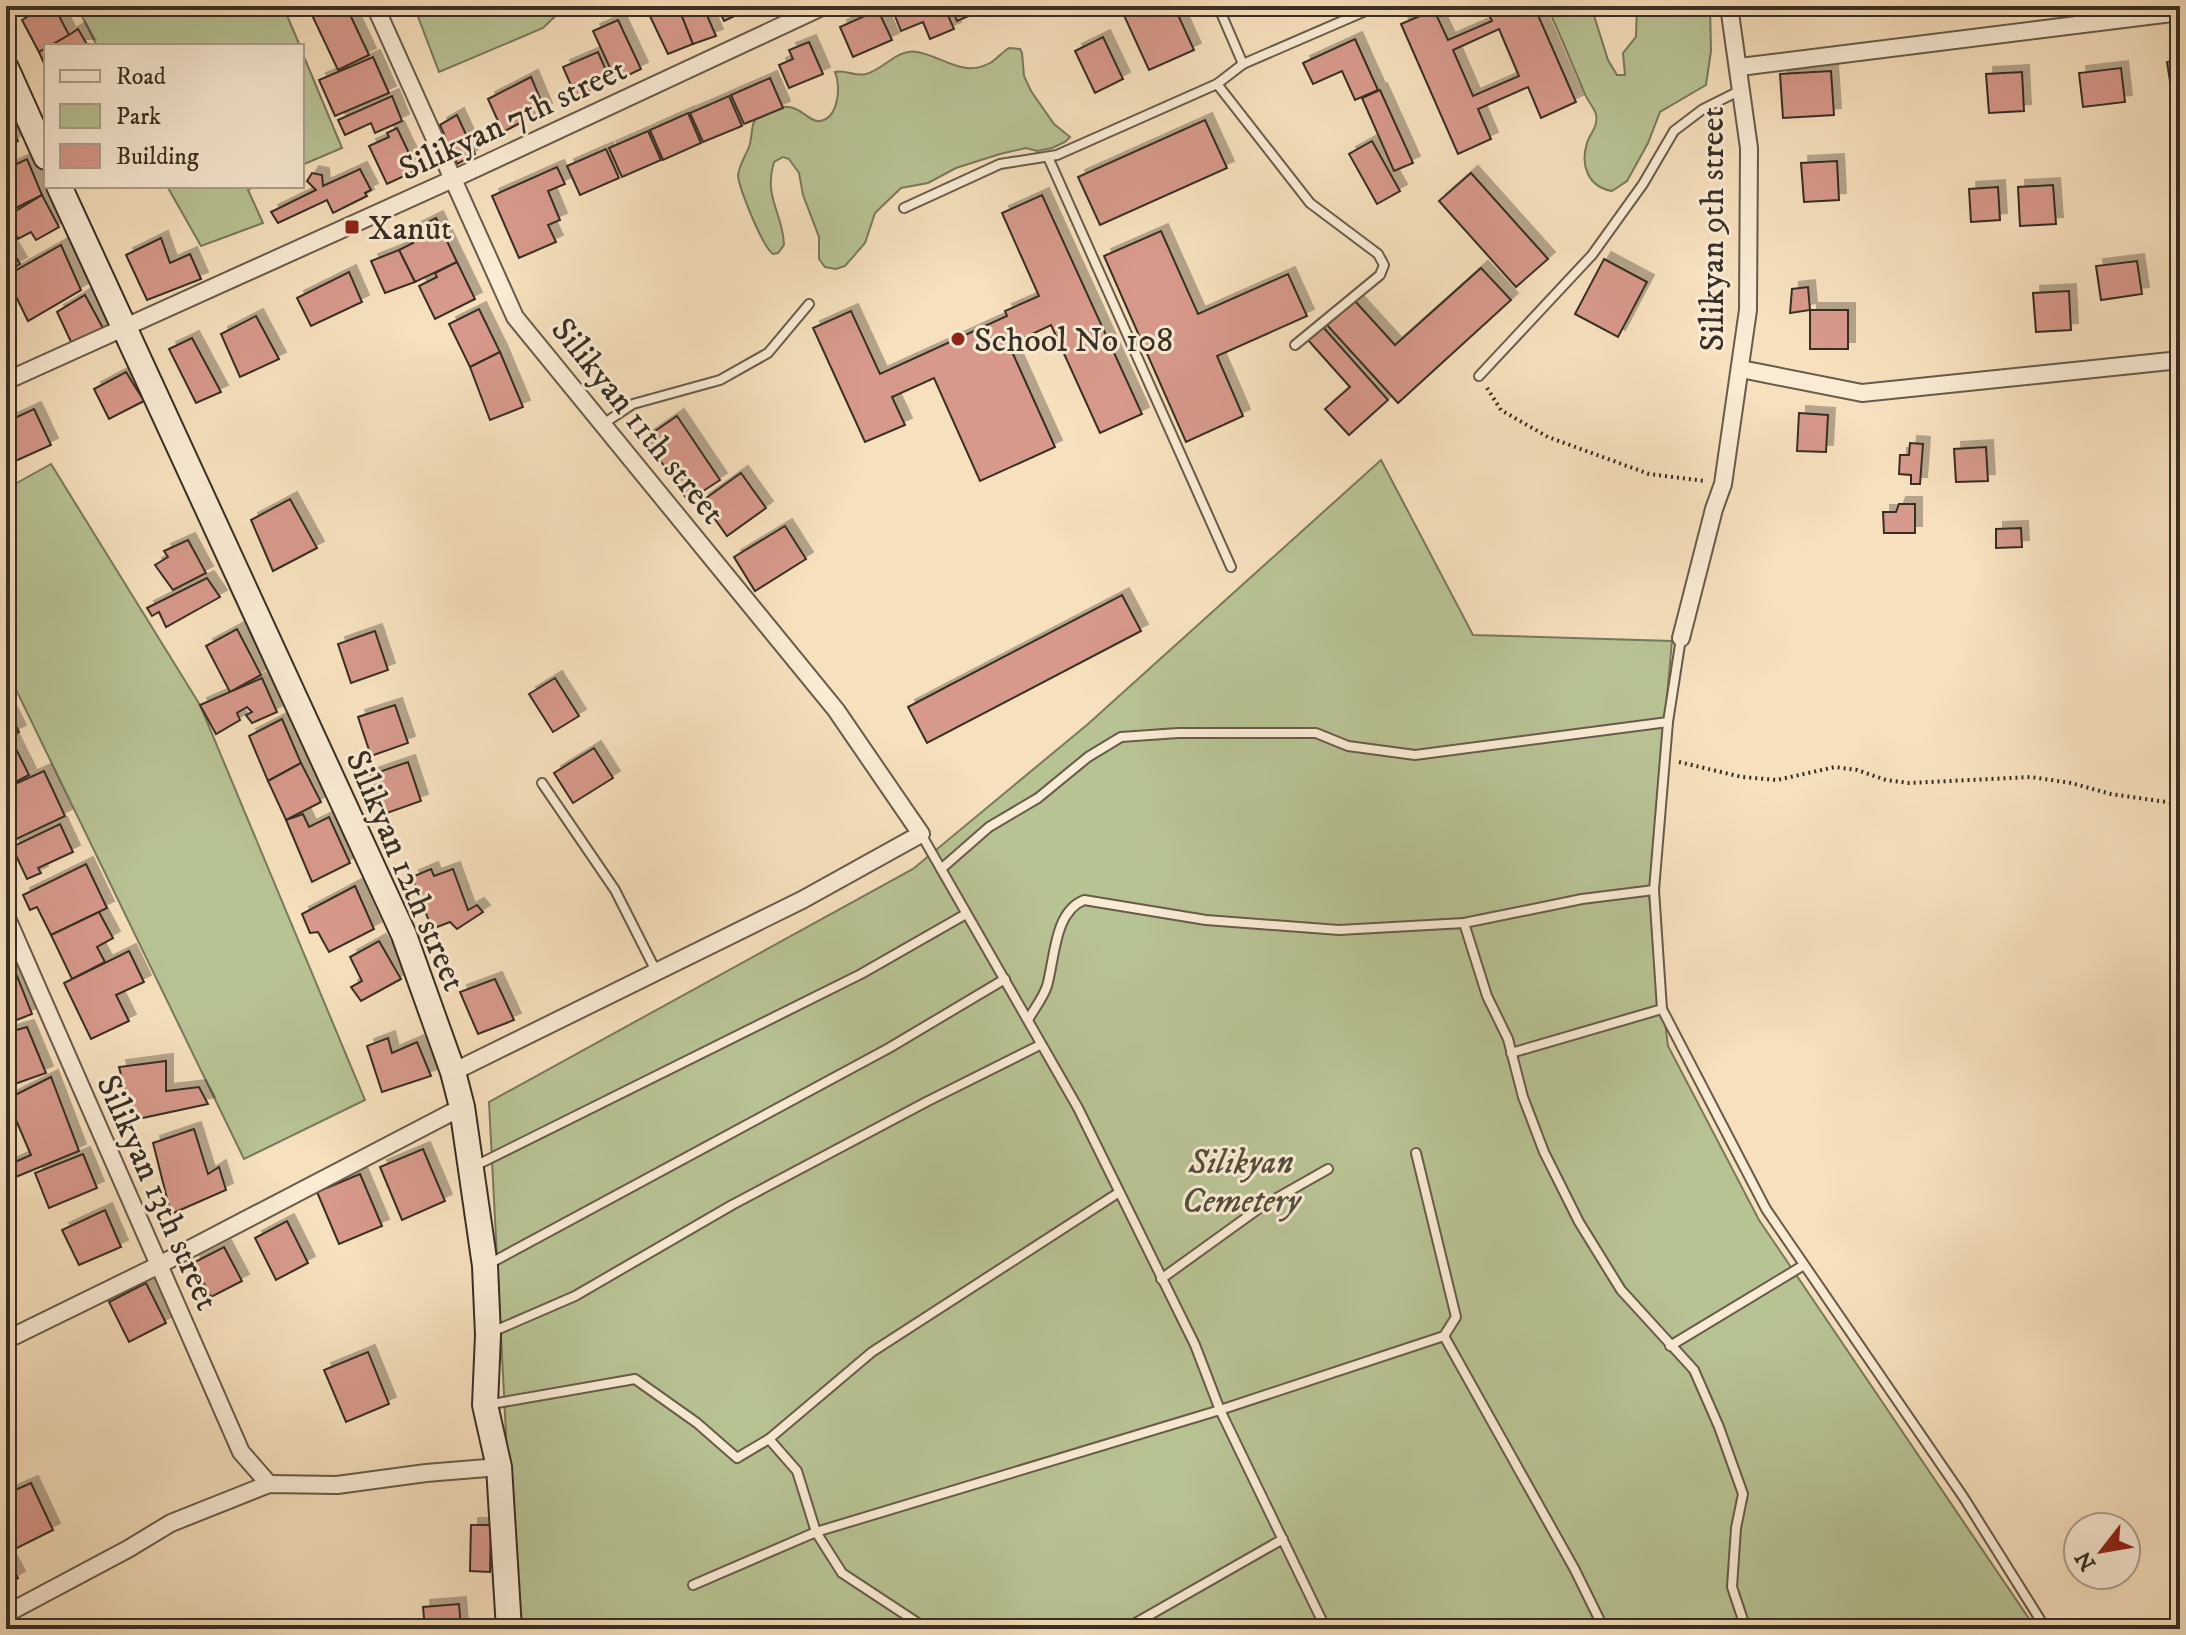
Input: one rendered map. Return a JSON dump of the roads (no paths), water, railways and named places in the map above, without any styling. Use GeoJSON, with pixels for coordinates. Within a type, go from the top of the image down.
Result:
{"type":"FeatureCollection","features":[{"type":"Feature","properties":{"kind":"main road"},"geometry":{"type":"LineString","coordinates":[[6,68],[44,153]]}},
{"type":"Feature","properties":{"kind":"main road","name":"Silikyan 12th street"},"geometry":{"type":"LineString","coordinates":[[60,188],[404,935],[453,1072],[462,1107],[485,1266],[488,1335],[485,1405],[499,1467],[509,1629]]}},
{"type":"Feature","properties":{"kind":"street","name":"Silikyan 11th street"},"geometry":{"type":"LineString","coordinates":[[375,6],[515,317],[836,710],[921,834]]}},
{"type":"Feature","properties":{"kind":"street","name":"Silikyan 7th street"},"geometry":{"type":"LineString","coordinates":[[6,381],[453,179],[824,6]]}},
{"type":"Feature","properties":{"kind":"street","name":"Silikyan 9th street"},"geometry":{"type":"LineString","coordinates":[[1681,638],[1723,484],[1748,310],[1749,148],[1729,6]]}},
{"type":"Feature","properties":{"kind":"street"},"geometry":{"type":"LineString","coordinates":[[1740,67],[2180,12]]}},
{"type":"Feature","properties":{"kind":"street"},"geometry":{"type":"LineString","coordinates":[[1741,369],[1862,393],[2180,360]]}},
{"type":"Feature","properties":{"kind":"street"},"geometry":{"type":"LineString","coordinates":[[453,1072],[802,900],[921,834]]}},
{"type":"Feature","properties":{"kind":"street","name":"Silikyan 13th street"},"geometry":{"type":"LineString","coordinates":[[6,916],[241,1452],[269,1484]]}},
{"type":"Feature","properties":{"kind":"street"},"geometry":{"type":"LineString","coordinates":[[6,1340],[157,1266],[462,1107]]}},
{"type":"Feature","properties":{"kind":"street"},"geometry":{"type":"LineString","coordinates":[[6,1614],[171,1523],[269,1484],[337,1485],[499,1467]]}},
{"type":"Feature","properties":{"kind":"lane"},"geometry":{"type":"LineString","coordinates":[[1218,6],[1243,64]]}},
{"type":"Feature","properties":{"kind":"lane"},"geometry":{"type":"LineString","coordinates":[[904,208],[1000,164],[1057,155],[1217,84],[1243,64],[1377,6]]}},
{"type":"Feature","properties":{"kind":"lane"},"geometry":{"type":"LineString","coordinates":[[1217,84],[1310,203],[1378,254],[1384,265],[1380,275],[1295,345]]}},
{"type":"Feature","properties":{"kind":"lane"},"geometry":{"type":"LineString","coordinates":[[1479,376],[1592,255],[1643,184],[1674,131],[1703,109],[1742,90]]}},
{"type":"Feature","properties":{"kind":"lane"},"geometry":{"type":"LineString","coordinates":[[1048,157],[1231,567]]}},
{"type":"Feature","properties":{"kind":"lane"},"geometry":{"type":"LineString","coordinates":[[603,424],[633,404],[720,380],[756,360],[768,353],[809,304]]}},
{"type":"Feature","properties":{"kind":"lane"},"geometry":{"type":"LineString","coordinates":[[1681,638],[1668,722],[1654,890],[1662,1009],[1766,1209],[1964,1498],[2046,1629]]}},
{"type":"Feature","properties":{"kind":"lane"},"geometry":{"type":"LineString","coordinates":[[941,869],[989,827],[1038,798],[1088,757],[1121,737],[1178,733],[1316,733],[1348,746],[1415,755],[1668,722]]}},
{"type":"Feature","properties":{"kind":"lane"},"geometry":{"type":"LineString","coordinates":[[542,783],[615,890],[657,973]]}},
{"type":"Feature","properties":{"kind":"lane"},"geometry":{"type":"LineString","coordinates":[[921,834],[1078,1108],[1195,1345],[1220,1410],[1326,1629]]}},
{"type":"Feature","properties":{"kind":"lane"},"geometry":{"type":"LineString","coordinates":[[1028,1020],[1047,986],[1066,915],[1073,905],[1084,900],[1206,920],[1339,930],[1464,923],[1582,899],[1654,890]]}},
{"type":"Feature","properties":{"kind":"lane"},"geometry":{"type":"LineString","coordinates":[[471,1168],[861,974],[966,914]]}},
{"type":"Feature","properties":{"kind":"lane"},"geometry":{"type":"LineString","coordinates":[[1464,923],[1487,996],[1508,1039],[1523,1097],[1544,1152],[1579,1222],[1621,1290],[1694,1370],[1719,1427],[1743,1494],[1736,1528],[1732,1587],[1746,1629]]}},
{"type":"Feature","properties":{"kind":"lane"},"geometry":{"type":"LineString","coordinates":[[485,1266],[889,1048],[1005,979]]}},
{"type":"Feature","properties":{"kind":"lane"},"geometry":{"type":"LineString","coordinates":[[1511,1053],[1662,1009]]}},
{"type":"Feature","properties":{"kind":"lane"},"geometry":{"type":"LineString","coordinates":[[488,1335],[575,1296],[732,1205],[1040,1045]]}},
{"type":"Feature","properties":{"kind":"lane"},"geometry":{"type":"LineString","coordinates":[[693,1585],[816,1532],[1220,1410],[1444,1336],[1456,1317],[1416,1153]]}},
{"type":"Feature","properties":{"kind":"lane"},"geometry":{"type":"LineString","coordinates":[[1161,1279],[1261,1207],[1328,1169]]}},
{"type":"Feature","properties":{"kind":"lane"},"geometry":{"type":"LineString","coordinates":[[485,1405],[635,1379],[697,1423],[737,1458],[769,1439],[872,1352],[1118,1193]]}},
{"type":"Feature","properties":{"kind":"lane"},"geometry":{"type":"LineString","coordinates":[[1670,1346],[1804,1265]]}},
{"type":"Feature","properties":{"kind":"lane"},"geometry":{"type":"LineString","coordinates":[[1444,1336],[1575,1570],[1604,1629]]}},
{"type":"Feature","properties":{"kind":"lane"},"geometry":{"type":"LineString","coordinates":[[769,1439],[797,1471],[816,1532],[842,1573],[927,1629]]}},
{"type":"Feature","properties":{"kind":"lane"},"geometry":{"type":"LineString","coordinates":[[1125,1629],[1283,1539]]}},
{"type":"Feature","properties":{"kind":"place","name":"Xanut"},"geometry":{"type":"Point","coordinates":[352,227]}},
{"type":"Feature","properties":{"kind":"place","name":"School No 108"},"geometry":{"type":"Point","coordinates":[958,339]}},
{"type":"Feature","properties":{"kind":"park label","name":"Silikyan Cemetery"},"geometry":{"type":"Point","coordinates":[1241,1180]}}]}
